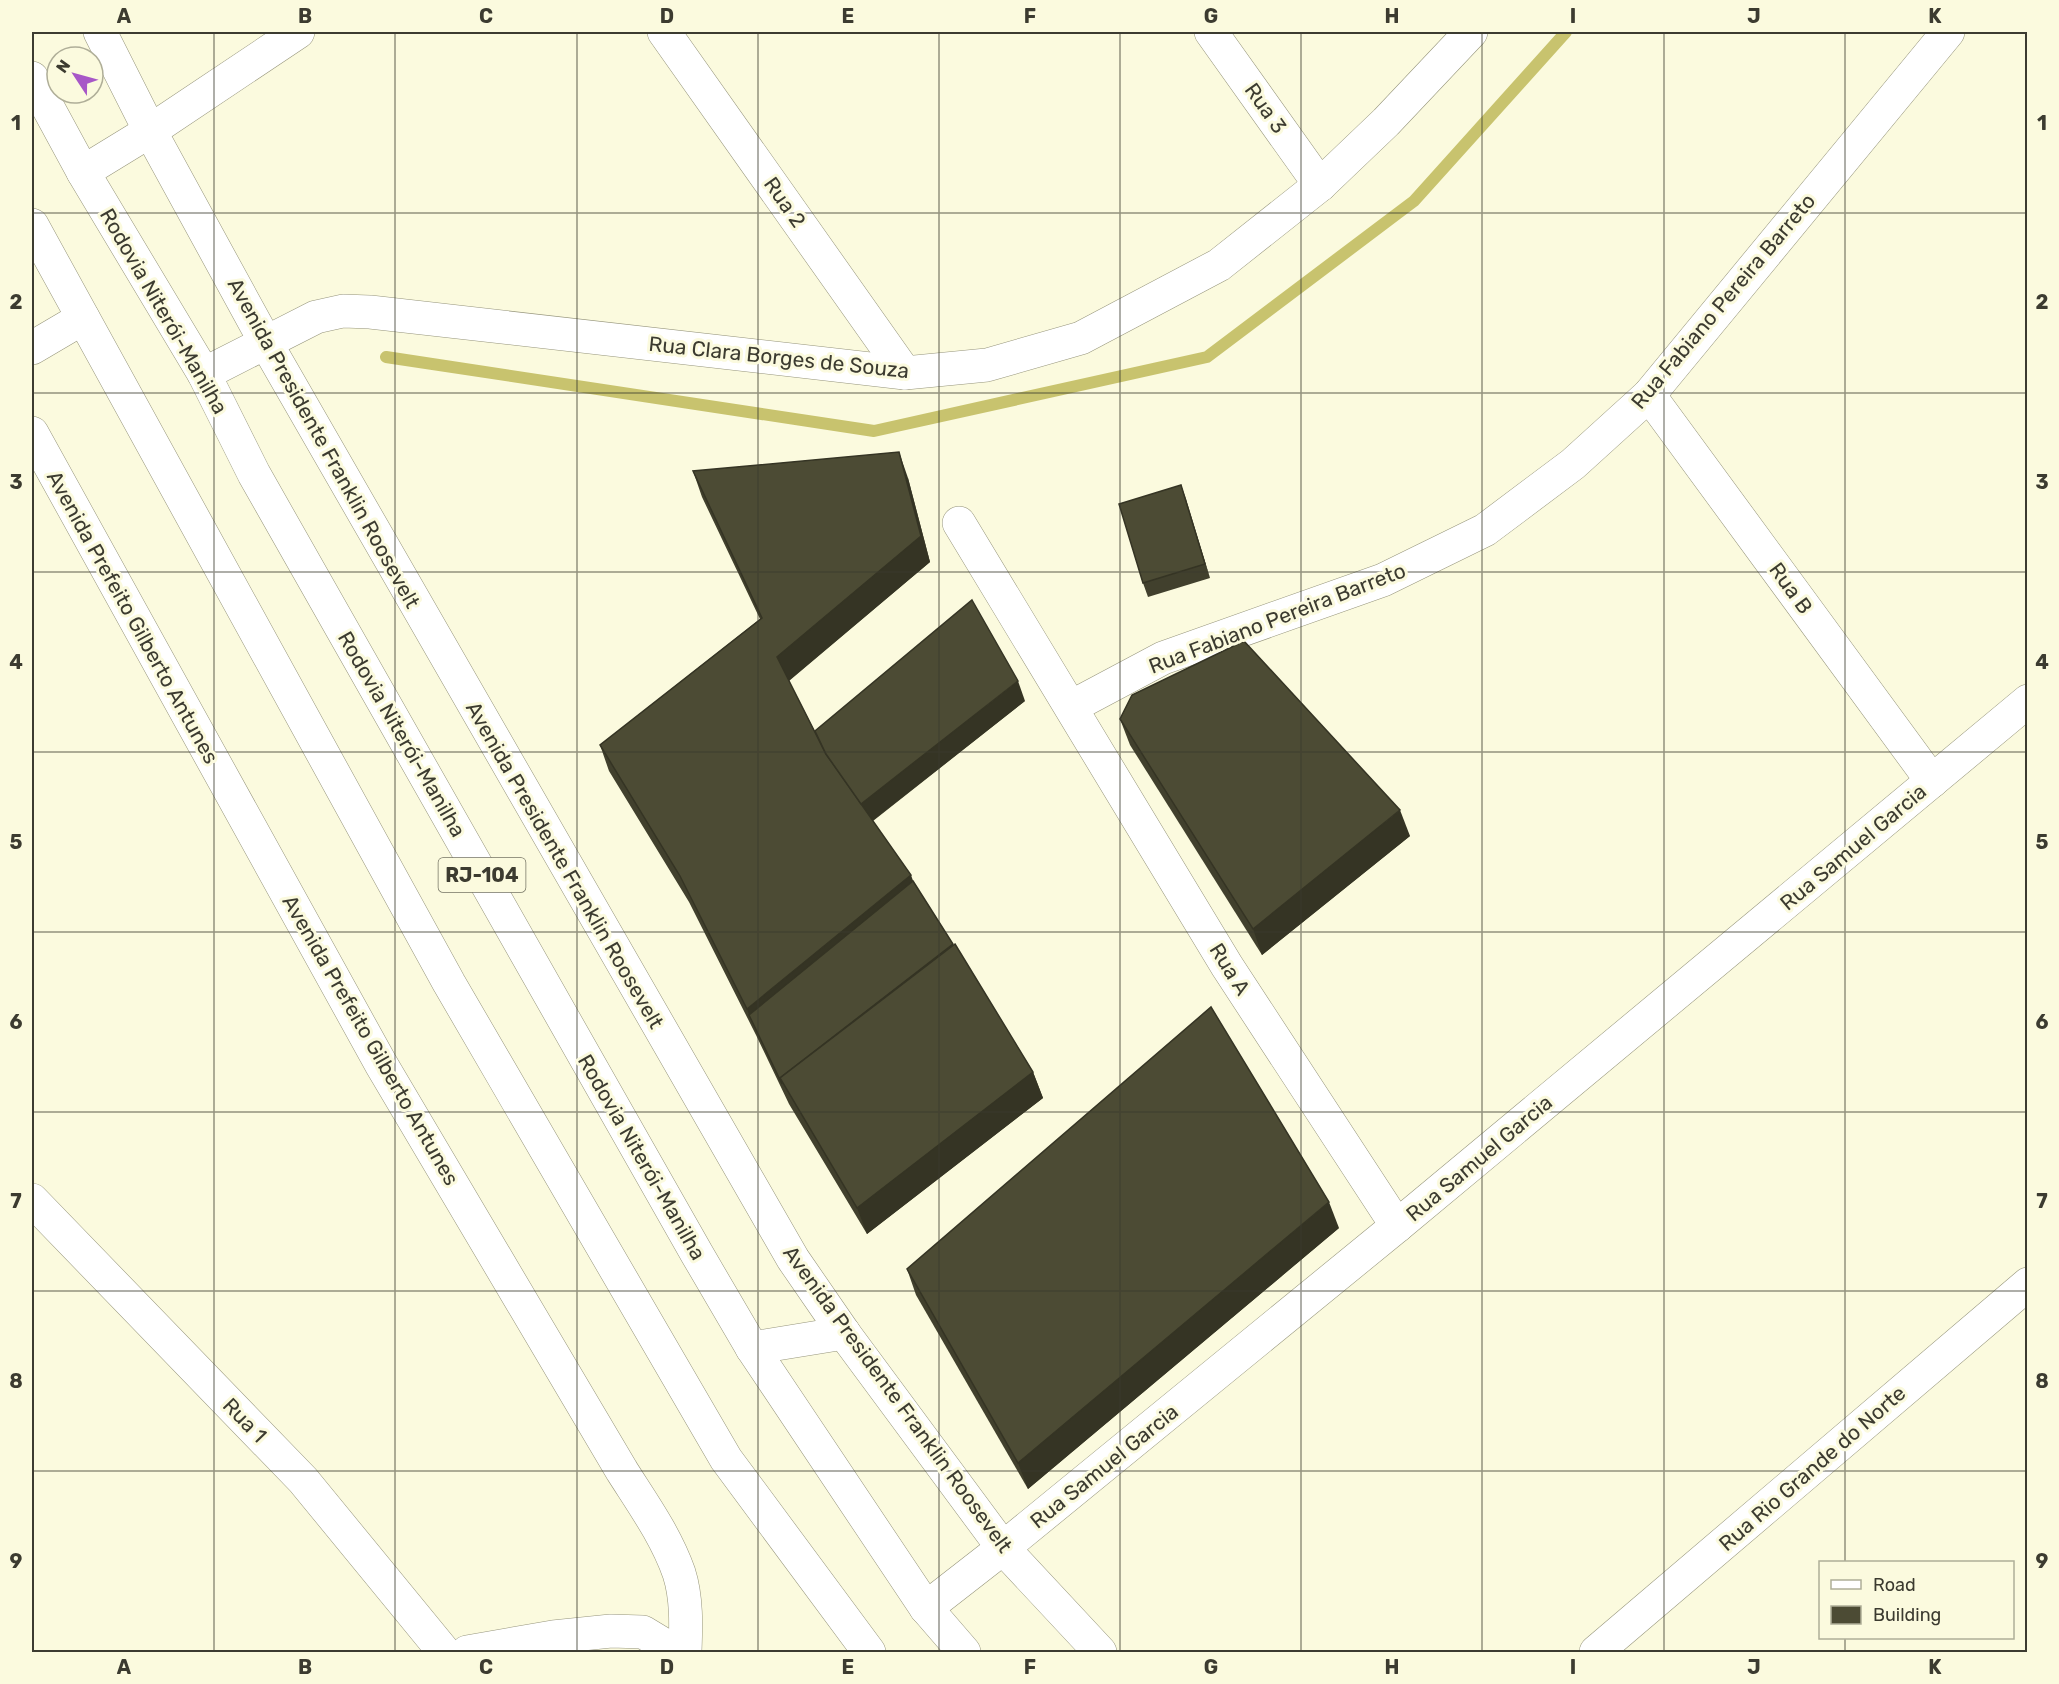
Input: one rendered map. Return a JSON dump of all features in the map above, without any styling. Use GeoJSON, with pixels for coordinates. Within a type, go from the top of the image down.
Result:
{"type":"FeatureCollection","features":[{"type":"Feature","properties":{"kind":"main road","name":"Avenida Presidente Franklin Roosevelt"},"geometry":{"type":"LineString","coordinates":[[99,32],[266,344],[787,1249],[844,1334],[1003,1548],[1100,1653]]}},
{"type":"Feature","properties":{"kind":"main road"},"geometry":{"type":"LineString","coordinates":[[83,172],[150,131],[298,32]]}},
{"type":"Feature","properties":{"kind":"main road","name":"Rua 2"},"geometry":{"type":"LineString","coordinates":[[664,32],[905,373]]}},
{"type":"Feature","properties":{"kind":"main road","name":"Rua 3"},"geometry":{"type":"LineString","coordinates":[[1211,32],[1320,185]]}},
{"type":"Feature","properties":{"kind":"main road","name":"Rua Clara Borges de Souza"},"geometry":{"type":"LineString","coordinates":[[204,374],[316,317],[343,311],[370,312],[905,373],[987,365],[1081,338],[1219,265],[1320,185],[1386,122],[1471,32]]}},
{"type":"Feature","properties":{"kind":"main road","name":"Rua Fabiano Pereira Barreto"},"geometry":{"type":"LineString","coordinates":[[1071,707],[1163,658],[1383,580],[1485,530],[1573,464],[1649,395],[1948,32]]}},
{"type":"Feature","properties":{"kind":"main road","name":"Rodovia Niterói-Manilha"},"geometry":{"type":"LineString","coordinates":[[32,78],[83,172],[204,374],[266,495],[752,1348],[926,1608],[964,1653]]}},
{"type":"Feature","properties":{"kind":"main road"},"geometry":{"type":"LineString","coordinates":[[32,225],[449,984],[726,1459],[869,1653]]}},
{"type":"Feature","properties":{"kind":"main road"},"geometry":{"type":"LineString","coordinates":[[32,348],[82,318]]}},
{"type":"Feature","properties":{"kind":"main road","name":"Rua B"},"geometry":{"type":"LineString","coordinates":[[1649,395],[1932,781]]}},
{"type":"Feature","properties":{"kind":"main road","name":"Avenida Prefeito Gilberto Antunes"},"geometry":{"type":"LineString","coordinates":[[32,433],[381,1064],[622,1471],[661,1532],[679,1575],[686,1612],[685,1653]]}},
{"type":"Feature","properties":{"kind":"main road","name":"Rua A"},"geometry":{"type":"LineString","coordinates":[[959,523],[1227,966],[1397,1226]]}},
{"type":"Feature","properties":{"kind":"main road","name":"Rua Samuel Garcia"},"geometry":{"type":"LineString","coordinates":[[926,1608],[1003,1548],[1397,1226],[2028,702]]}},
{"type":"Feature","properties":{"kind":"main road","name":"Rua 1"},"geometry":{"type":"LineString","coordinates":[[32,1200],[303,1480],[444,1653]]}},
{"type":"Feature","properties":{"kind":"main road","name":"Rua Rio Grande do Norte"},"geometry":{"type":"LineString","coordinates":[[1596,1653],[2028,1284]]}},
{"type":"Feature","properties":{"kind":"main road"},"geometry":{"type":"LineString","coordinates":[[752,1348],[844,1334]]}},
{"type":"Feature","properties":{"kind":"main road"},"geometry":{"type":"LineString","coordinates":[[467,1653],[553,1637],[611,1631],[643,1632],[676,1653]]}},
{"type":"Feature","properties":{"kind":"building"},"geometry":{"type":"Polygon","coordinates":[[[899,452],[921,536],[777,657],[826,754],[911,875],[747,1009],[680,876],[600,745],[762,618],[693,471],[899,452]]]}},
{"type":"Feature","properties":{"kind":"building"},"geometry":{"type":"Polygon","coordinates":[[[1181,485],[1205,564],[1143,583],[1119,504],[1181,485]]]}},
{"type":"Feature","properties":{"kind":"building"},"geometry":{"type":"Polygon","coordinates":[[[972,600],[1018,681],[861,804],[826,754],[815,731],[972,600]]]}},
{"type":"Feature","properties":{"kind":"building"},"geometry":{"type":"Polygon","coordinates":[[[1244,641],[1400,810],[1253,929],[1120,719],[1132,695],[1244,641]]]}},
{"type":"Feature","properties":{"kind":"building"},"geometry":{"type":"Polygon","coordinates":[[[913,881],[953,944],[780,1078],[782,1084],[749,1015],[913,881]]]}},
{"type":"Feature","properties":{"kind":"building"},"geometry":{"type":"Polygon","coordinates":[[[955,944],[1033,1072],[857,1208],[780,1078],[955,944]]]}},
{"type":"Feature","properties":{"kind":"building"},"geometry":{"type":"Polygon","coordinates":[[[1211,1007],[1329,1202],[1018,1463],[907,1269],[1211,1007]]]}},
{"type":"Feature","properties":{"kind":"waterway"},"geometry":{"type":"LineString","coordinates":[[386,357],[874,431],[1207,357],[1414,201],[1566,32]]}}]}
